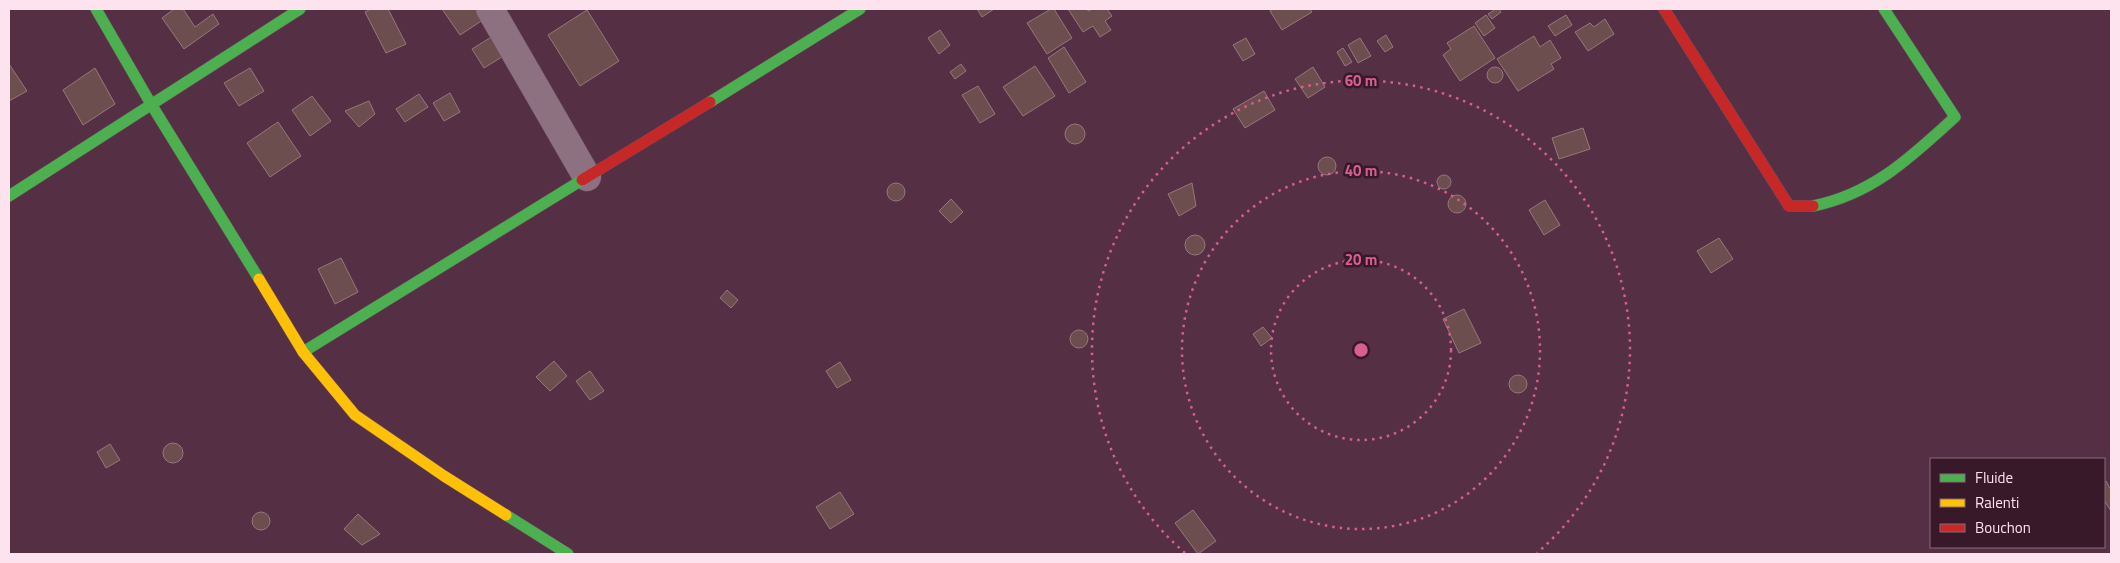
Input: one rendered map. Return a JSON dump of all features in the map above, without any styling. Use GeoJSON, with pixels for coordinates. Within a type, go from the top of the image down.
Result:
{"type":"FeatureCollection","features":[{"type":"Feature","properties":{"kind":"street"},"geometry":{"type":"LineString","coordinates":[[96,9],[151,104],[303,352],[355,415],[444,476],[568,554]]}},
{"type":"Feature","properties":{"kind":"street"},"geometry":{"type":"LineString","coordinates":[[9,196],[300,9]]}},
{"type":"Feature","properties":{"kind":"street"},"geometry":{"type":"LineString","coordinates":[[490,9],[587,177]]}},
{"type":"Feature","properties":{"kind":"street"},"geometry":{"type":"LineString","coordinates":[[303,352],[860,9]]}},
{"type":"Feature","properties":{"kind":"street"},"geometry":{"type":"LineString","coordinates":[[1664,9],[1789,206],[1806,208],[1829,204],[1854,194],[1908,160],[1955,117],[1884,9]]}},
{"type":"Feature","properties":{"kind":"building"},"geometry":{"type":"Polygon","coordinates":[[[174,9],[183,9],[195,27],[213,14],[219,24],[184,49],[162,18],[174,9]]]}},
{"type":"Feature","properties":{"kind":"building"},"geometry":{"type":"Polygon","coordinates":[[[371,9],[388,9],[406,44],[386,53],[365,12],[371,9]]]}},
{"type":"Feature","properties":{"kind":"building"},"geometry":{"type":"Polygon","coordinates":[[[442,9],[484,9],[489,16],[460,35],[442,9]]]}},
{"type":"Feature","properties":{"kind":"building"},"geometry":{"type":"Polygon","coordinates":[[[977,9],[994,9],[982,17],[977,9]]]}},
{"type":"Feature","properties":{"kind":"building"},"geometry":{"type":"Polygon","coordinates":[[[1054,9],[1072,38],[1047,54],[1027,23],[1054,9]]]}},
{"type":"Feature","properties":{"kind":"building"},"geometry":{"type":"Polygon","coordinates":[[[1068,9],[1087,9],[1088,11],[1107,9],[1112,16],[1105,21],[1111,30],[1100,37],[1093,26],[1083,32],[1068,9]]]}},
{"type":"Feature","properties":{"kind":"building"},"geometry":{"type":"Polygon","coordinates":[[[1273,9],[1310,9],[1312,12],[1282,30],[1270,11],[1273,9]]]}},
{"type":"Feature","properties":{"kind":"building"},"geometry":{"type":"Polygon","coordinates":[[[1499,9],[1501,12],[1492,19],[1488,14],[1499,9]]]}},
{"type":"Feature","properties":{"kind":"building"},"geometry":{"type":"Polygon","coordinates":[[[587,10],[619,61],[580,86],[548,35],[587,10]]]}},
{"type":"Feature","properties":{"kind":"building"},"geometry":{"type":"Polygon","coordinates":[[[1486,15],[1495,28],[1484,36],[1475,23],[1486,15]]]}},
{"type":"Feature","properties":{"kind":"building"},"geometry":{"type":"Polygon","coordinates":[[[1566,15],[1572,25],[1555,36],[1548,26],[1566,15]]]}},
{"type":"Feature","properties":{"kind":"building"},"geometry":{"type":"Polygon","coordinates":[[[1605,19],[1614,34],[1588,51],[1575,32],[1590,23],[1594,27],[1605,19]]]}},
{"type":"Feature","properties":{"kind":"building"},"geometry":{"type":"Polygon","coordinates":[[[1474,26],[1495,58],[1460,81],[1443,55],[1451,49],[1447,43],[1474,26]]]}},
{"type":"Feature","properties":{"kind":"building"},"geometry":{"type":"Polygon","coordinates":[[[940,30],[950,45],[939,54],[928,38],[940,30]]]}},
{"type":"Feature","properties":{"kind":"building"},"geometry":{"type":"Polygon","coordinates":[[[1386,35],[1393,47],[1385,52],[1377,41],[1386,35]]]}},
{"type":"Feature","properties":{"kind":"building"},"geometry":{"type":"Polygon","coordinates":[[[493,36],[505,55],[484,68],[472,49],[493,36]]]}},
{"type":"Feature","properties":{"kind":"building"},"geometry":{"type":"Polygon","coordinates":[[[1534,36],[1540,47],[1550,40],[1561,58],[1551,64],[1554,69],[1518,91],[1497,59],[1534,36]]]}},
{"type":"Feature","properties":{"kind":"building"},"geometry":{"type":"Polygon","coordinates":[[[1246,38],[1255,54],[1243,61],[1233,45],[1246,38]]]}},
{"type":"Feature","properties":{"kind":"building"},"geometry":{"type":"Polygon","coordinates":[[[1360,38],[1371,56],[1358,63],[1348,45],[1360,38]]]}},
{"type":"Feature","properties":{"kind":"building"},"geometry":{"type":"Polygon","coordinates":[[[1064,47],[1086,82],[1069,93],[1048,58],[1064,47]]]}},
{"type":"Feature","properties":{"kind":"building"},"geometry":{"type":"Polygon","coordinates":[[[1343,48],[1352,62],[1345,66],[1337,52],[1343,48]]]}},
{"type":"Feature","properties":{"kind":"building"},"geometry":{"type":"Polygon","coordinates":[[[9,64],[27,91],[9,101],[9,64]]]}},
{"type":"Feature","properties":{"kind":"building"},"geometry":{"type":"Polygon","coordinates":[[[961,64],[966,71],[955,79],[950,72],[961,64]]]}},
{"type":"Feature","properties":{"kind":"building"},"geometry":{"type":"Polygon","coordinates":[[[1035,66],[1055,96],[1023,116],[1003,87],[1035,66]]]}},
{"type":"Feature","properties":{"kind":"building"},"geometry":{"type":"Polygon","coordinates":[[[1313,67],[1325,87],[1308,98],[1295,79],[1313,67]]]}},
{"type":"Feature","properties":{"kind":"building"},"geometry":{"type":"Polygon","coordinates":[[[1495,67],[1501,69],[1503,75],[1501,81],[1495,83],[1489,81],[1487,75],[1489,69],[1495,67]]]}},
{"type":"Feature","properties":{"kind":"building"},"geometry":{"type":"Polygon","coordinates":[[[95,68],[115,104],[83,125],[63,90],[95,68]]]}},
{"type":"Feature","properties":{"kind":"building"},"geometry":{"type":"Polygon","coordinates":[[[250,68],[264,91],[239,106],[224,83],[250,68]]]}},
{"type":"Feature","properties":{"kind":"building"},"geometry":{"type":"Polygon","coordinates":[[[978,86],[995,114],[980,123],[962,95],[978,86]]]}},
{"type":"Feature","properties":{"kind":"building"},"geometry":{"type":"Polygon","coordinates":[[[1264,91],[1275,110],[1245,128],[1233,109],[1264,91]]]}},
{"type":"Feature","properties":{"kind":"building"},"geometry":{"type":"Polygon","coordinates":[[[450,93],[460,112],[444,121],[433,103],[450,93]]]}},
{"type":"Feature","properties":{"kind":"building"},"geometry":{"type":"Polygon","coordinates":[[[419,94],[428,107],[405,122],[396,109],[419,94]]]}},
{"type":"Feature","properties":{"kind":"building"},"geometry":{"type":"Polygon","coordinates":[[[312,96],[331,121],[310,136],[292,110],[312,96]]]}},
{"type":"Feature","properties":{"kind":"building"},"geometry":{"type":"Polygon","coordinates":[[[369,101],[375,114],[359,127],[345,111],[369,101]]]}},
{"type":"Feature","properties":{"kind":"building"},"geometry":{"type":"Polygon","coordinates":[[[278,122],[301,156],[270,177],[247,143],[278,122]]]}},
{"type":"Feature","properties":{"kind":"building"},"geometry":{"type":"Polygon","coordinates":[[[1075,124],[1082,127],[1085,134],[1082,141],[1075,144],[1068,141],[1065,134],[1068,127],[1075,124]]]}},
{"type":"Feature","properties":{"kind":"building"},"geometry":{"type":"Polygon","coordinates":[[[1583,128],[1590,149],[1559,159],[1552,138],[1583,128]]]}},
{"type":"Feature","properties":{"kind":"building"},"geometry":{"type":"Polygon","coordinates":[[[1323,157],[1331,157],[1336,162],[1334,173],[1323,175],[1318,170],[1318,162],[1323,157]]]}},
{"type":"Feature","properties":{"kind":"building"},"geometry":{"type":"Polygon","coordinates":[[[1444,175],[1449,177],[1451,182],[1449,187],[1444,189],[1439,187],[1437,182],[1439,177],[1444,175]]]}},
{"type":"Feature","properties":{"kind":"building"},"geometry":{"type":"Polygon","coordinates":[[[892,183],[900,183],[905,188],[903,199],[892,201],[887,196],[887,188],[892,183]]]}},
{"type":"Feature","properties":{"kind":"building"},"geometry":{"type":"Polygon","coordinates":[[[1192,183],[1196,206],[1179,216],[1168,194],[1192,183]]]}},
{"type":"Feature","properties":{"kind":"building"},"geometry":{"type":"Polygon","coordinates":[[[1457,195],[1463,198],[1466,204],[1463,210],[1457,213],[1451,210],[1448,204],[1451,198],[1457,195]]]}},
{"type":"Feature","properties":{"kind":"building"},"geometry":{"type":"Polygon","coordinates":[[[951,199],[963,212],[951,223],[939,211],[951,199]]]}},
{"type":"Feature","properties":{"kind":"building"},"geometry":{"type":"Polygon","coordinates":[[[1545,200],[1560,225],[1544,235],[1529,210],[1545,200]]]}},
{"type":"Feature","properties":{"kind":"building"},"geometry":{"type":"Polygon","coordinates":[[[1191,235],[1199,235],[1205,241],[1205,249],[1199,255],[1191,255],[1185,249],[1185,241],[1191,235]]]}},
{"type":"Feature","properties":{"kind":"building"},"geometry":{"type":"Polygon","coordinates":[[[1719,238],[1733,259],[1711,273],[1697,251],[1719,238]]]}},
{"type":"Feature","properties":{"kind":"building"},"geometry":{"type":"Polygon","coordinates":[[[341,258],[358,292],[335,304],[318,269],[341,258]]]}},
{"type":"Feature","properties":{"kind":"building"},"geometry":{"type":"Polygon","coordinates":[[[727,290],[738,300],[731,308],[720,298],[727,290]]]}},
{"type":"Feature","properties":{"kind":"building"},"geometry":{"type":"Polygon","coordinates":[[[1464,309],[1481,343],[1459,353],[1443,319],[1464,309]]]}},
{"type":"Feature","properties":{"kind":"building"},"geometry":{"type":"Polygon","coordinates":[[[1263,327],[1272,338],[1261,346],[1253,334],[1263,327]]]}},
{"type":"Feature","properties":{"kind":"building"},"geometry":{"type":"Polygon","coordinates":[[[1079,330],[1085,333],[1088,339],[1085,345],[1079,348],[1073,345],[1070,339],[1073,333],[1079,330]]]}},
{"type":"Feature","properties":{"kind":"building"},"geometry":{"type":"Polygon","coordinates":[[[554,361],[567,376],[550,391],[536,377],[554,361]]]}},
{"type":"Feature","properties":{"kind":"building"},"geometry":{"type":"Polygon","coordinates":[[[840,362],[851,380],[837,388],[826,371],[840,362]]]}},
{"type":"Feature","properties":{"kind":"building"},"geometry":{"type":"Polygon","coordinates":[[[590,371],[604,391],[590,400],[576,381],[590,371]]]}},
{"type":"Feature","properties":{"kind":"building"},"geometry":{"type":"Polygon","coordinates":[[[1518,375],[1524,378],[1527,384],[1524,390],[1518,393],[1512,390],[1509,384],[1512,378],[1518,375]]]}},
{"type":"Feature","properties":{"kind":"building"},"geometry":{"type":"Polygon","coordinates":[[[173,443],[180,446],[183,453],[180,460],[173,463],[166,460],[163,453],[166,446],[173,443]]]}},
{"type":"Feature","properties":{"kind":"building"},"geometry":{"type":"Polygon","coordinates":[[[110,444],[120,460],[106,468],[97,452],[110,444]]]}},
{"type":"Feature","properties":{"kind":"building"},"geometry":{"type":"Polygon","coordinates":[[[2105,482],[2111,490],[2111,511],[2105,502],[2105,482]]]}},
{"type":"Feature","properties":{"kind":"building"},"geometry":{"type":"Polygon","coordinates":[[[840,492],[854,514],[830,529],[816,507],[840,492]]]}},
{"type":"Feature","properties":{"kind":"building"},"geometry":{"type":"Polygon","coordinates":[[[1193,510],[1216,541],[1198,554],[1175,523],[1193,510]]]}},
{"type":"Feature","properties":{"kind":"building"},"geometry":{"type":"Polygon","coordinates":[[[261,512],[267,515],[270,521],[267,527],[261,530],[255,527],[252,521],[255,515],[261,512]]]}},
{"type":"Feature","properties":{"kind":"building"},"geometry":{"type":"Polygon","coordinates":[[[358,514],[380,534],[362,545],[344,529],[358,514]]]}},
{"type":"Feature","properties":{"kind":"traffic: fast"},"geometry":{"type":"LineString","coordinates":[[96,9],[151,104],[259,279]]}},
{"type":"Feature","properties":{"kind":"traffic: fast"},"geometry":{"type":"LineString","coordinates":[[9,196],[300,9]]}},
{"type":"Feature","properties":{"kind":"traffic: fast"},"geometry":{"type":"LineString","coordinates":[[710,102],[860,9]]}},
{"type":"Feature","properties":{"kind":"traffic: fast"},"geometry":{"type":"LineString","coordinates":[[1813,206],[1854,193],[1873,183],[1907,160],[1955,117],[1884,9]]}},
{"type":"Feature","properties":{"kind":"traffic: fast"},"geometry":{"type":"LineString","coordinates":[[303,352],[582,180]]}},
{"type":"Feature","properties":{"kind":"traffic: fast"},"geometry":{"type":"LineString","coordinates":[[506,515],[568,554]]}},
{"type":"Feature","properties":{"kind":"traffic: slow"},"geometry":{"type":"LineString","coordinates":[[259,279],[303,352],[355,415],[444,476],[506,515]]}},
{"type":"Feature","properties":{"kind":"traffic: jam"},"geometry":{"type":"LineString","coordinates":[[1664,9],[1789,206],[1813,206]]}},
{"type":"Feature","properties":{"kind":"traffic: jam"},"geometry":{"type":"LineString","coordinates":[[582,180],[710,102]]}}]}
